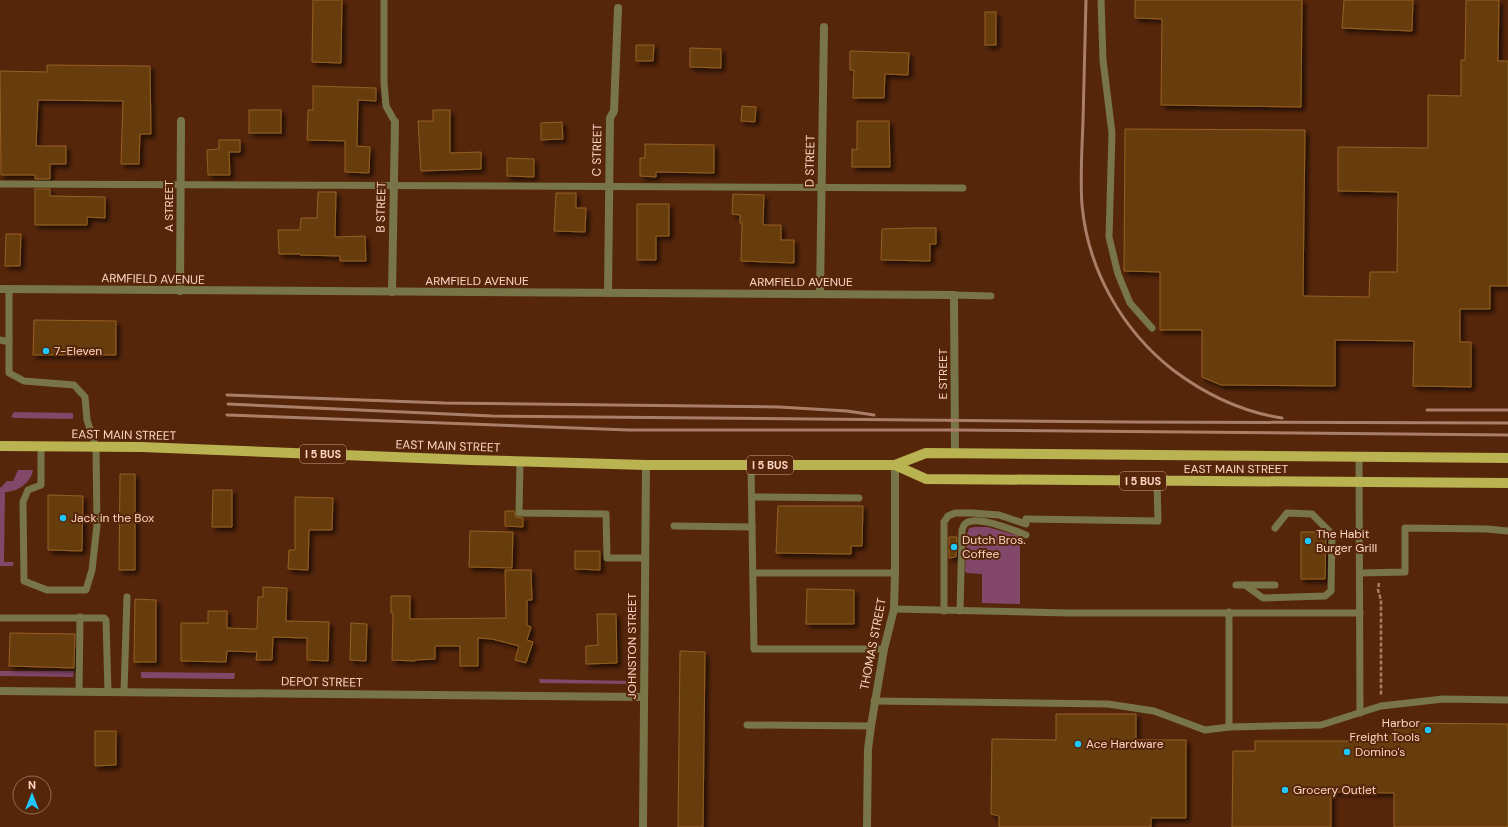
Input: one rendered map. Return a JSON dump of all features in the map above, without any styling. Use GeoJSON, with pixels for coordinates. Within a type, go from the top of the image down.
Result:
{"type":"FeatureCollection","features":[{"type":"Feature","properties":{"kind":"main road","name":"EAST MAIN STREET"},"geometry":{"type":"LineString","coordinates":[[0,446],[141,447],[520,462],[646,465],[895,465],[926,453],[1508,458]]}},
{"type":"Feature","properties":{"kind":"main road","name":"EAST MAIN STREET"},"geometry":{"type":"LineString","coordinates":[[895,465],[926,479],[1508,483]]}},
{"type":"Feature","properties":{"kind":"street","name":"C STREET"},"geometry":{"type":"LineString","coordinates":[[608,293],[610,118],[614,111],[618,8]]}},
{"type":"Feature","properties":{"kind":"street","name":"D STREET"},"geometry":{"type":"LineString","coordinates":[[820,294],[824,27]]}},
{"type":"Feature","properties":{"kind":"street","name":"A STREET"},"geometry":{"type":"LineString","coordinates":[[180,291],[181,121]]}},
{"type":"Feature","properties":{"kind":"street","name":"B STREET"},"geometry":{"type":"LineString","coordinates":[[392,292],[395,122]]}},
{"type":"Feature","properties":{"kind":"street","name":"ARMFIELD AVENUE"},"geometry":{"type":"LineString","coordinates":[[0,289],[954,295]]}},
{"type":"Feature","properties":{"kind":"street","name":"E STREET"},"geometry":{"type":"LineString","coordinates":[[954,295],[955,454]]}},
{"type":"Feature","properties":{"kind":"street","name":"JOHNSTON STREET"},"geometry":{"type":"LineString","coordinates":[[643,827],[646,465]]}},
{"type":"Feature","properties":{"kind":"street","name":"THOMAS STREET"},"geometry":{"type":"LineString","coordinates":[[867,827],[868,749],[874,701],[884,649],[894,609],[895,465]]}},
{"type":"Feature","properties":{"kind":"street","name":"DEPOT STREET"},"geometry":{"type":"LineString","coordinates":[[0,691],[644,697]]}},
{"type":"Feature","properties":{"kind":"lane"},"geometry":{"type":"LineString","coordinates":[[384,0],[384,83],[386,106],[395,122]]}},
{"type":"Feature","properties":{"kind":"lane"},"geometry":{"type":"LineString","coordinates":[[1101,0],[1103,60],[1112,133],[1109,237],[1118,274],[1130,303],[1152,328]]}},
{"type":"Feature","properties":{"kind":"lane"},"geometry":{"type":"LineString","coordinates":[[0,184],[963,188]]}},
{"type":"Feature","properties":{"kind":"lane"},"geometry":{"type":"LineString","coordinates":[[9,290],[9,373],[24,381],[74,385],[85,397],[87,420],[96,447],[97,525],[92,570],[86,590],[47,590],[24,581],[23,502],[28,490],[41,485],[41,446]]}},
{"type":"Feature","properties":{"kind":"lane"},"geometry":{"type":"LineString","coordinates":[[954,295],[991,296]]}},
{"type":"Feature","properties":{"kind":"lane"},"geometry":{"type":"LineString","coordinates":[[0,340],[9,342]]}},
{"type":"Feature","properties":{"kind":"lane"},"geometry":{"type":"LineString","coordinates":[[1359,457],[1360,713]]}},
{"type":"Feature","properties":{"kind":"lane"},"geometry":{"type":"LineString","coordinates":[[520,462],[519,513],[606,514],[607,558],[645,558]]}},
{"type":"Feature","properties":{"kind":"lane"},"geometry":{"type":"LineString","coordinates":[[751,465],[754,649],[884,649]]}},
{"type":"Feature","properties":{"kind":"lane"},"geometry":{"type":"LineString","coordinates":[[944,611],[944,522],[948,516],[955,513],[1000,515],[1026,521],[1158,521],[1157,481]]}},
{"type":"Feature","properties":{"kind":"lane"},"geometry":{"type":"LineString","coordinates":[[752,497],[859,498]]}},
{"type":"Feature","properties":{"kind":"lane"},"geometry":{"type":"LineString","coordinates":[[1245,585],[1263,598],[1325,596],[1331,591],[1332,534],[1312,514],[1287,513],[1276,528]]}},
{"type":"Feature","properties":{"kind":"lane"},"geometry":{"type":"LineString","coordinates":[[960,611],[962,530],[965,524],[970,522],[989,522],[1026,535]]}},
{"type":"Feature","properties":{"kind":"lane"},"geometry":{"type":"LineString","coordinates":[[674,526],[752,526]]}},
{"type":"Feature","properties":{"kind":"lane"},"geometry":{"type":"LineString","coordinates":[[1360,573],[1405,572],[1405,528],[1488,528],[1508,531]]}},
{"type":"Feature","properties":{"kind":"lane"},"geometry":{"type":"LineString","coordinates":[[753,573],[895,573]]}},
{"type":"Feature","properties":{"kind":"lane"},"geometry":{"type":"LineString","coordinates":[[1236,585],[1275,585]]}},
{"type":"Feature","properties":{"kind":"lane"},"geometry":{"type":"LineString","coordinates":[[124,692],[127,597]]}},
{"type":"Feature","properties":{"kind":"lane"},"geometry":{"type":"LineString","coordinates":[[894,609],[944,611],[1360,613]]}},
{"type":"Feature","properties":{"kind":"lane"},"geometry":{"type":"LineString","coordinates":[[1229,612],[1229,727]]}},
{"type":"Feature","properties":{"kind":"lane"},"geometry":{"type":"LineString","coordinates":[[79,692],[80,617]]}},
{"type":"Feature","properties":{"kind":"lane"},"geometry":{"type":"LineString","coordinates":[[0,618],[104,618],[106,620],[108,692]]}},
{"type":"Feature","properties":{"kind":"lane"},"geometry":{"type":"LineString","coordinates":[[874,701],[1108,704],[1154,711],[1205,730],[1229,727],[1321,725],[1381,706],[1443,699],[1508,700]]}},
{"type":"Feature","properties":{"kind":"lane"},"geometry":{"type":"LineString","coordinates":[[747,725],[871,726]]}},
{"type":"Feature","properties":{"kind":"path"},"geometry":{"type":"LineString","coordinates":[[1379,573],[1378,590],[1381,600],[1381,706]]}},
{"type":"Feature","properties":{"kind":"shaded area"},"geometry":{"type":"Polygon","coordinates":[[[14,412],[73,413],[73,419],[15,418],[11,417],[14,412]]]}},
{"type":"Feature","properties":{"kind":"shaded area"},"geometry":{"type":"Polygon","coordinates":[[[18,470],[33,470],[32,475],[23,486],[10,492],[5,492],[4,562],[13,562],[14,564],[12,566],[0,566],[0,488],[7,481],[13,481],[18,470]]]}},
{"type":"Feature","properties":{"kind":"shaded area"},"geometry":{"type":"Polygon","coordinates":[[[987,527],[1020,536],[1020,604],[982,603],[982,574],[967,573],[965,571],[967,534],[969,528],[987,527]]]}},
{"type":"Feature","properties":{"kind":"shaded area"},"geometry":{"type":"Polygon","coordinates":[[[0,671],[74,671],[73,677],[0,676],[0,671]]]}},
{"type":"Feature","properties":{"kind":"shaded area"},"geometry":{"type":"Polygon","coordinates":[[[141,672],[235,673],[234,679],[141,678],[141,672]]]}},
{"type":"Feature","properties":{"kind":"shaded area"},"geometry":{"type":"Polygon","coordinates":[[[539,679],[628,681],[628,684],[540,683],[539,679]]]}},
{"type":"Feature","properties":{"kind":"building"},"geometry":{"type":"Polygon","coordinates":[[[313,0],[342,0],[341,63],[312,62],[313,0]]]}},
{"type":"Feature","properties":{"kind":"building"},"geometry":{"type":"Polygon","coordinates":[[[1135,0],[1302,0],[1301,107],[1161,105],[1162,19],[1135,18],[1135,0]]]}},
{"type":"Feature","properties":{"kind":"building"},"geometry":{"type":"Polygon","coordinates":[[[1344,0],[1413,0],[1412,31],[1342,28],[1344,0]]]}},
{"type":"Feature","properties":{"kind":"building"},"geometry":{"type":"Polygon","coordinates":[[[1466,0],[1499,0],[1498,61],[1508,61],[1508,286],[1490,286],[1490,309],[1460,309],[1460,342],[1471,342],[1471,387],[1413,386],[1414,341],[1335,340],[1335,386],[1221,385],[1202,377],[1202,330],[1160,330],[1160,272],[1124,271],[1125,129],[1305,130],[1303,296],[1369,297],[1370,272],[1397,272],[1398,192],[1338,191],[1338,147],[1428,148],[1428,95],[1461,96],[1461,60],[1465,60],[1466,0]]]}},
{"type":"Feature","properties":{"kind":"building"},"geometry":{"type":"Polygon","coordinates":[[[985,12],[996,12],[996,45],[985,45],[985,12]]]}},
{"type":"Feature","properties":{"kind":"building"},"geometry":{"type":"Polygon","coordinates":[[[636,45],[654,45],[653,61],[636,61],[636,45]]]}},
{"type":"Feature","properties":{"kind":"building"},"geometry":{"type":"Polygon","coordinates":[[[690,48],[721,49],[721,68],[690,67],[690,48]]]}},
{"type":"Feature","properties":{"kind":"building"},"geometry":{"type":"Polygon","coordinates":[[[850,51],[909,53],[908,75],[885,74],[884,98],[853,98],[854,70],[850,70],[850,51]]]}},
{"type":"Feature","properties":{"kind":"building"},"geometry":{"type":"Polygon","coordinates":[[[47,65],[150,66],[151,134],[140,134],[139,164],[121,164],[123,101],[38,100],[36,146],[66,146],[66,164],[50,164],[50,179],[35,179],[35,175],[1,175],[0,71],[47,72],[47,65]]]}},
{"type":"Feature","properties":{"kind":"building"},"geometry":{"type":"Polygon","coordinates":[[[313,86],[376,88],[376,101],[358,100],[357,146],[370,147],[369,173],[345,172],[345,141],[307,140],[308,110],[313,110],[313,86]]]}},
{"type":"Feature","properties":{"kind":"building"},"geometry":{"type":"Polygon","coordinates":[[[742,106],[756,107],[755,122],[741,121],[742,106]]]}},
{"type":"Feature","properties":{"kind":"building"},"geometry":{"type":"Polygon","coordinates":[[[249,110],[281,110],[281,133],[249,133],[249,110]]]}},
{"type":"Feature","properties":{"kind":"building"},"geometry":{"type":"Polygon","coordinates":[[[433,110],[450,110],[450,153],[481,152],[481,169],[421,171],[418,121],[433,121],[433,110]]]}},
{"type":"Feature","properties":{"kind":"building"},"geometry":{"type":"Polygon","coordinates":[[[857,121],[889,121],[890,167],[852,167],[852,149],[857,150],[857,121]]]}},
{"type":"Feature","properties":{"kind":"building"},"geometry":{"type":"Polygon","coordinates":[[[562,122],[563,139],[541,140],[541,123],[562,122]]]}},
{"type":"Feature","properties":{"kind":"building"},"geometry":{"type":"Polygon","coordinates":[[[219,140],[240,140],[240,152],[229,152],[230,175],[208,175],[207,150],[219,149],[219,140]]]}},
{"type":"Feature","properties":{"kind":"building"},"geometry":{"type":"Polygon","coordinates":[[[645,144],[714,145],[714,173],[656,172],[656,177],[640,176],[640,158],[645,158],[645,144]]]}},
{"type":"Feature","properties":{"kind":"building"},"geometry":{"type":"Polygon","coordinates":[[[507,158],[534,159],[534,177],[507,176],[507,158]]]}},
{"type":"Feature","properties":{"kind":"building"},"geometry":{"type":"Polygon","coordinates":[[[35,189],[50,189],[50,196],[105,197],[105,218],[87,217],[87,225],[35,225],[35,189]]]}},
{"type":"Feature","properties":{"kind":"building"},"geometry":{"type":"Polygon","coordinates":[[[318,192],[336,192],[335,237],[365,236],[366,261],[340,261],[340,256],[279,254],[278,230],[300,230],[301,218],[317,218],[318,192]]]}},
{"type":"Feature","properties":{"kind":"building"},"geometry":{"type":"Polygon","coordinates":[[[556,193],[576,193],[576,208],[586,208],[585,232],[554,231],[556,193]]]}},
{"type":"Feature","properties":{"kind":"building"},"geometry":{"type":"Polygon","coordinates":[[[733,194],[764,195],[763,225],[781,225],[781,240],[794,240],[794,263],[741,261],[742,223],[740,223],[740,215],[732,214],[733,194]]]}},
{"type":"Feature","properties":{"kind":"building"},"geometry":{"type":"Polygon","coordinates":[[[637,204],[669,204],[669,236],[656,236],[656,260],[637,260],[637,204]]]}},
{"type":"Feature","properties":{"kind":"building"},"geometry":{"type":"Polygon","coordinates":[[[936,228],[936,244],[930,244],[930,261],[881,260],[882,229],[936,228]]]}},
{"type":"Feature","properties":{"kind":"building"},"geometry":{"type":"Polygon","coordinates":[[[6,234],[21,234],[20,266],[5,266],[6,234]]]}},
{"type":"Feature","properties":{"kind":"building"},"geometry":{"type":"Polygon","coordinates":[[[34,320],[116,321],[116,355],[33,355],[34,320]]]}},
{"type":"Feature","properties":{"kind":"building"},"geometry":{"type":"Polygon","coordinates":[[[120,474],[135,474],[135,570],[119,570],[120,474]]]}},
{"type":"Feature","properties":{"kind":"building"},"geometry":{"type":"Polygon","coordinates":[[[213,490],[232,490],[232,527],[212,527],[213,490]]]}},
{"type":"Feature","properties":{"kind":"building"},"geometry":{"type":"Polygon","coordinates":[[[48,495],[83,496],[82,551],[48,550],[48,495]]]}},
{"type":"Feature","properties":{"kind":"building"},"geometry":{"type":"Polygon","coordinates":[[[295,497],[333,498],[332,530],[309,530],[308,570],[288,569],[289,550],[295,550],[295,497]]]}},
{"type":"Feature","properties":{"kind":"building"},"geometry":{"type":"Polygon","coordinates":[[[778,506],[863,506],[862,546],[851,546],[851,554],[776,553],[778,506]]]}},
{"type":"Feature","properties":{"kind":"building"},"geometry":{"type":"Polygon","coordinates":[[[505,511],[514,511],[516,517],[523,518],[523,527],[505,526],[505,511]]]}},
{"type":"Feature","properties":{"kind":"building"},"geometry":{"type":"Polygon","coordinates":[[[470,531],[513,532],[512,568],[469,567],[470,531]]]}},
{"type":"Feature","properties":{"kind":"building"},"geometry":{"type":"Polygon","coordinates":[[[1301,532],[1322,532],[1326,535],[1325,579],[1301,579],[1301,532]]]}},
{"type":"Feature","properties":{"kind":"building"},"geometry":{"type":"Polygon","coordinates":[[[949,537],[957,537],[956,557],[949,558],[949,537]]]}},
{"type":"Feature","properties":{"kind":"building"},"geometry":{"type":"Polygon","coordinates":[[[575,551],[600,551],[600,570],[575,569],[575,551]]]}},
{"type":"Feature","properties":{"kind":"building"},"geometry":{"type":"Polygon","coordinates":[[[505,570],[531,570],[532,600],[527,600],[527,625],[531,627],[527,640],[533,642],[526,663],[515,660],[519,646],[492,639],[478,638],[478,666],[460,666],[460,646],[435,646],[435,659],[415,661],[392,660],[393,613],[391,613],[391,596],[410,596],[410,619],[506,618],[505,570]]]}},
{"type":"Feature","properties":{"kind":"building"},"geometry":{"type":"Polygon","coordinates":[[[263,587],[287,588],[286,621],[329,622],[328,661],[307,660],[307,638],[273,637],[272,660],[256,660],[257,652],[227,651],[226,662],[181,661],[181,623],[208,623],[208,611],[227,611],[227,628],[257,629],[258,597],[263,597],[263,587]]]}},
{"type":"Feature","properties":{"kind":"building"},"geometry":{"type":"Polygon","coordinates":[[[807,589],[854,590],[854,624],[806,624],[807,589]]]}},
{"type":"Feature","properties":{"kind":"building"},"geometry":{"type":"Polygon","coordinates":[[[135,599],[156,600],[156,662],[134,662],[135,599]]]}},
{"type":"Feature","properties":{"kind":"building"},"geometry":{"type":"Polygon","coordinates":[[[597,614],[616,614],[617,663],[586,664],[586,646],[598,645],[597,614]]]}},
{"type":"Feature","properties":{"kind":"building"},"geometry":{"type":"Polygon","coordinates":[[[351,623],[367,624],[366,661],[350,660],[351,623]]]}},
{"type":"Feature","properties":{"kind":"building"},"geometry":{"type":"Polygon","coordinates":[[[10,633],[75,634],[74,668],[9,666],[10,633]]]}},
{"type":"Feature","properties":{"kind":"building"},"geometry":{"type":"Polygon","coordinates":[[[680,651],[705,652],[703,827],[678,827],[680,651]]]}},
{"type":"Feature","properties":{"kind":"building"},"geometry":{"type":"Polygon","coordinates":[[[1056,714],[1136,714],[1136,740],[1186,740],[1186,818],[1151,818],[1151,827],[999,827],[999,816],[991,814],[992,739],[1056,740],[1056,714]]]}},
{"type":"Feature","properties":{"kind":"building"},"geometry":{"type":"Polygon","coordinates":[[[1395,723],[1508,724],[1508,827],[1394,827],[1394,793],[1331,792],[1331,827],[1232,827],[1233,751],[1255,751],[1255,741],[1362,741],[1373,739],[1373,735],[1395,735],[1395,723]]]}},
{"type":"Feature","properties":{"kind":"building"},"geometry":{"type":"Polygon","coordinates":[[[95,731],[116,731],[116,765],[95,766],[95,731]]]}},
{"type":"Feature","properties":{"kind":"railway"},"geometry":{"type":"LineString","coordinates":[[1086,0],[1081,194],[1086,229],[1092,253],[1100,275],[1123,317],[1138,336],[1173,370],[1198,387],[1224,401],[1238,407],[1282,418]]}},
{"type":"Feature","properties":{"kind":"railway"},"geometry":{"type":"LineString","coordinates":[[227,395],[444,403],[779,407],[847,411],[874,415]]}},
{"type":"Feature","properties":{"kind":"railway"},"geometry":{"type":"LineString","coordinates":[[228,404],[492,416],[1129,422],[1508,423]]}},
{"type":"Feature","properties":{"kind":"railway"},"geometry":{"type":"LineString","coordinates":[[1427,410],[1508,410]]}},
{"type":"Feature","properties":{"kind":"railway"},"geometry":{"type":"LineString","coordinates":[[227,415],[629,430],[955,430],[1508,435]]}},
{"type":"Feature","properties":{"kind":"place","name":"7-Eleven"},"geometry":{"type":"Point","coordinates":[46,351]}},
{"type":"Feature","properties":{"kind":"place","name":"Jack in the Box"},"geometry":{"type":"Point","coordinates":[63,518]}},
{"type":"Feature","properties":{"kind":"place","name":"The Habit Burger Grill"},"geometry":{"type":"Point","coordinates":[1308,541]}},
{"type":"Feature","properties":{"kind":"place","name":"Dutch Bros. Coffee"},"geometry":{"type":"Point","coordinates":[954,547]}},
{"type":"Feature","properties":{"kind":"place","name":"Harbor Freight Tools"},"geometry":{"type":"Point","coordinates":[1428,730]}},
{"type":"Feature","properties":{"kind":"place","name":"Ace Hardware"},"geometry":{"type":"Point","coordinates":[1078,744]}},
{"type":"Feature","properties":{"kind":"place","name":"Domino's"},"geometry":{"type":"Point","coordinates":[1347,752]}},
{"type":"Feature","properties":{"kind":"place","name":"Grocery Outlet"},"geometry":{"type":"Point","coordinates":[1285,790]}}]}
